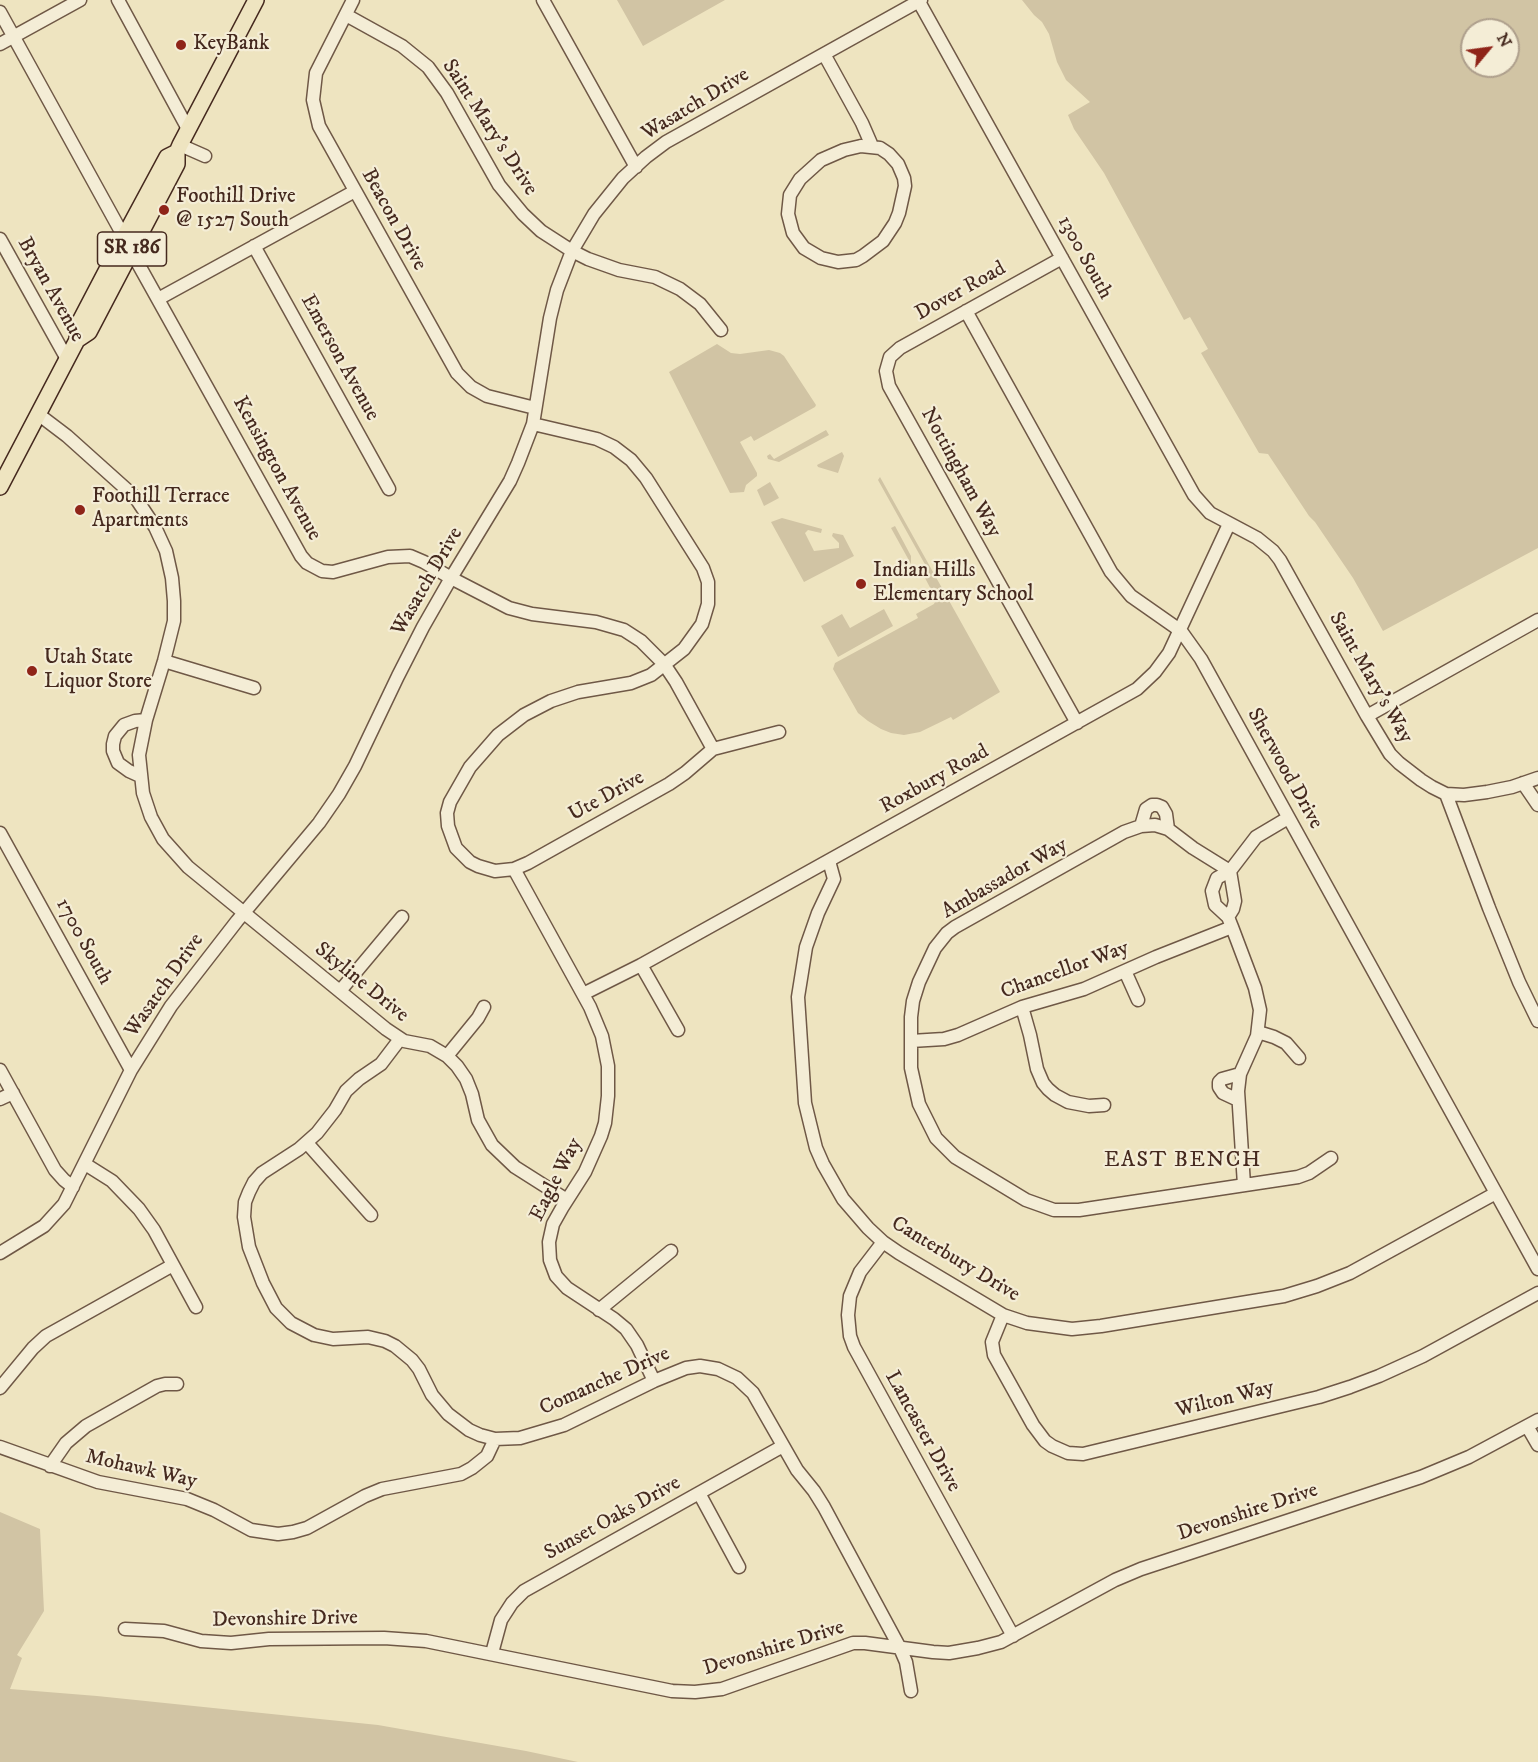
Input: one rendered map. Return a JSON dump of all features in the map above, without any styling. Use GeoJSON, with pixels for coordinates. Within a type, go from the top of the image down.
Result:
{"type":"FeatureCollection","features":[{"type":"Feature","properties":{"kind":"main road","name":"SR 186"},"geometry":{"type":"LineString","coordinates":[[0,487],[77,340],[78,325],[124,237],[167,158],[178,148],[256,0]]}},
{"type":"Feature","properties":{"kind":"main road","name":"SR 186"},"geometry":{"type":"LineString","coordinates":[[77,340],[89,332],[177,164],[178,148]]}},
{"type":"Feature","properties":{"kind":"street"},"geometry":{"type":"LineString","coordinates":[[0,44],[80,0]]}},
{"type":"Feature","properties":{"kind":"street"},"geometry":{"type":"LineString","coordinates":[[118,0],[188,129]]}},
{"type":"Feature","properties":{"kind":"street","name":"Beacon Drive"},"geometry":{"type":"LineString","coordinates":[[353,0],[320,65],[315,82],[313,100],[322,133],[457,373],[471,387],[487,396],[535,408]]}},
{"type":"Feature","properties":{"kind":"street"},"geometry":{"type":"LineString","coordinates":[[543,0],[636,167]]}},
{"type":"Feature","properties":{"kind":"street","name":"Wasatch Drive"},"geometry":{"type":"LineString","coordinates":[[0,1253],[44,1226],[64,1204],[131,1070],[180,993],[243,913],[319,823],[339,794],[398,676],[451,578],[514,473],[532,424],[552,308],[560,281],[572,251],[598,208],[613,189],[636,167],[659,147],[682,132],[919,0]]}},
{"type":"Feature","properties":{"kind":"street","name":"1300 South"},"geometry":{"type":"LineString","coordinates":[[919,0],[1194,495],[1210,513],[1229,524]]}},
{"type":"Feature","properties":{"kind":"street"},"geometry":{"type":"LineString","coordinates":[[0,12],[124,237]]}},
{"type":"Feature","properties":{"kind":"street","name":"Saint Mary's Drive"},"geometry":{"type":"LineString","coordinates":[[345,15],[402,46],[428,67],[447,93],[492,175],[506,195],[541,231],[572,251],[603,265],[673,285],[700,304],[721,330]]}},
{"type":"Feature","properties":{"kind":"street"},"geometry":{"type":"LineString","coordinates":[[824,54],[872,146]]}},
{"type":"Feature","properties":{"kind":"street"},"geometry":{"type":"LineString","coordinates":[[872,146],[889,154],[898,164],[904,178],[904,194],[895,223],[877,246],[856,260],[830,261],[811,254],[797,241],[790,224],[788,205],[794,187],[806,172],[829,156],[852,148],[872,146]]}},
{"type":"Feature","properties":{"kind":"street"},"geometry":{"type":"LineString","coordinates":[[178,148],[205,156]]}},
{"type":"Feature","properties":{"kind":"street"},"geometry":{"type":"LineString","coordinates":[[158,299],[355,191]]}},
{"type":"Feature","properties":{"kind":"street","name":"Bryan Avenue"},"geometry":{"type":"LineString","coordinates":[[0,239],[67,359]]}},
{"type":"Feature","properties":{"kind":"street","name":"Emerson Avenue"},"geometry":{"type":"LineString","coordinates":[[254,246],[389,489]]}},
{"type":"Feature","properties":{"kind":"street","name":"Kensington Avenue"},"geometry":{"type":"LineString","coordinates":[[131,251],[307,563],[322,571],[333,572],[395,556],[410,556],[501,604],[520,611],[596,622],[624,630],[641,641],[664,664],[713,749]]}},
{"type":"Feature","properties":{"kind":"street","name":"Dover Road"},"geometry":{"type":"LineString","coordinates":[[887,366],[890,357],[896,351],[1062,258]]}},
{"type":"Feature","properties":{"kind":"street","name":"Sherwood Drive"},"geometry":{"type":"LineString","coordinates":[[966,311],[1111,572],[1131,596],[1180,631],[1201,660],[1538,1269]]}},
{"type":"Feature","properties":{"kind":"street","name":"Nottingham Way"},"geometry":{"type":"LineString","coordinates":[[887,366],[889,386],[1077,723]]}},
{"type":"Feature","properties":{"kind":"street","name":"Skyline Drive"},"geometry":{"type":"LineString","coordinates":[[38,414],[67,436],[127,489],[149,516],[161,538],[172,578],[174,601],[172,630],[146,720],[140,755],[140,776],[151,817],[171,849],[188,867],[243,913],[400,1039],[430,1046],[447,1056],[466,1079],[478,1120],[492,1145],[515,1167],[567,1200]]}},
{"type":"Feature","properties":{"kind":"street"},"geometry":{"type":"LineString","coordinates":[[514,869],[495,871],[478,866],[463,856],[452,840],[448,826],[448,808],[470,767],[498,735],[538,707],[578,692],[622,686],[651,675],[684,649],[705,618],[709,590],[706,575],[699,561],[646,478],[631,460],[622,452],[597,439],[532,424]]}},
{"type":"Feature","properties":{"kind":"street","name":"Roxbury Road"},"geometry":{"type":"LineString","coordinates":[[583,994],[641,965],[1144,684],[1165,660],[1229,524]]}},
{"type":"Feature","properties":{"kind":"street","name":"Saint Mary's Way"},"geometry":{"type":"LineString","coordinates":[[1229,524],[1257,538],[1273,551],[1280,561],[1382,743],[1399,763],[1432,787],[1446,794]]}},
{"type":"Feature","properties":{"kind":"street"},"geometry":{"type":"LineString","coordinates":[[1367,716],[1538,620]]}},
{"type":"Feature","properties":{"kind":"street"},"geometry":{"type":"LineString","coordinates":[[164,661],[254,688]]}},
{"type":"Feature","properties":{"kind":"street"},"geometry":{"type":"LineString","coordinates":[[140,776],[118,764],[113,744],[115,736],[124,725],[146,720]]}},
{"type":"Feature","properties":{"kind":"street"},"geometry":{"type":"LineString","coordinates":[[713,749],[779,732]]}},
{"type":"Feature","properties":{"kind":"street","name":"Ute Drive"},"geometry":{"type":"LineString","coordinates":[[514,869],[669,784],[685,774],[713,749]]}},
{"type":"Feature","properties":{"kind":"street"},"geometry":{"type":"LineString","coordinates":[[1538,778],[1475,794],[1446,794],[1489,908],[1519,982],[1538,1021]]}},
{"type":"Feature","properties":{"kind":"street"},"geometry":{"type":"LineString","coordinates":[[1523,783],[1538,806]]}},
{"type":"Feature","properties":{"kind":"street","name":"Ambassador Way"},"geometry":{"type":"LineString","coordinates":[[1141,826],[1146,809],[1157,805],[1162,807],[1166,814],[1168,829]]}},
{"type":"Feature","properties":{"kind":"street"},"geometry":{"type":"LineString","coordinates":[[1244,1185],[1238,1100],[1240,1074],[1258,1032],[1260,1010],[1230,922],[1215,905],[1212,891],[1217,878],[1230,871],[1256,837],[1288,818]]}},
{"type":"Feature","properties":{"kind":"street","name":"Ambassador Way"},"geometry":{"type":"LineString","coordinates":[[1230,871],[1168,829],[1155,825],[1141,826],[1124,832],[947,933],[931,956],[915,991],[911,1009],[911,1068],[915,1092],[924,1118],[936,1138],[955,1157],[1026,1200],[1054,1210],[1079,1210],[1298,1177],[1309,1173],[1331,1158]]}},
{"type":"Feature","properties":{"kind":"street","name":"1700 South"},"geometry":{"type":"LineString","coordinates":[[0,833],[131,1070]]}},
{"type":"Feature","properties":{"kind":"street","name":"Canterbury Drive"},"geometry":{"type":"LineString","coordinates":[[829,861],[834,879],[818,913],[806,947],[800,980],[798,1013],[805,1103],[816,1148],[832,1182],[855,1214],[884,1242],[1003,1315],[1028,1323],[1072,1329],[1284,1296],[1350,1273],[1496,1193]]}},
{"type":"Feature","properties":{"kind":"street","name":"Eagle Way"},"geometry":{"type":"LineString","coordinates":[[514,869],[597,1022],[606,1051],[609,1082],[604,1124],[597,1149],[550,1232],[550,1260],[561,1282],[574,1294],[620,1324],[632,1337],[654,1381]]}},
{"type":"Feature","properties":{"kind":"street"},"geometry":{"type":"LineString","coordinates":[[1230,871],[1235,901],[1230,922]]}},
{"type":"Feature","properties":{"kind":"street"},"geometry":{"type":"LineString","coordinates":[[340,991],[402,917]]}},
{"type":"Feature","properties":{"kind":"street","name":"Chancellor Way"},"geometry":{"type":"LineString","coordinates":[[910,1041],[951,1037],[1022,1007],[1084,989],[1230,922]]}},
{"type":"Feature","properties":{"kind":"street"},"geometry":{"type":"LineString","coordinates":[[641,965],[678,1030]]}},
{"type":"Feature","properties":{"kind":"street"},"geometry":{"type":"LineString","coordinates":[[1125,971],[1138,1000]]}},
{"type":"Feature","properties":{"kind":"street"},"geometry":{"type":"LineString","coordinates":[[447,1056],[478,1018],[484,1007]]}},
{"type":"Feature","properties":{"kind":"street"},"geometry":{"type":"LineString","coordinates":[[1022,1007],[1037,1069],[1048,1089],[1068,1102],[1089,1106],[1104,1105]]}},
{"type":"Feature","properties":{"kind":"street"},"geometry":{"type":"LineString","coordinates":[[1258,1032],[1286,1043],[1299,1058]]}},
{"type":"Feature","properties":{"kind":"street","name":"Comanche Drive"},"geometry":{"type":"LineString","coordinates":[[400,1039],[381,1064],[346,1091],[327,1122],[307,1143],[262,1173],[254,1182],[245,1202],[244,1217],[249,1247],[276,1308],[291,1323],[314,1335],[333,1339],[368,1338],[385,1341],[394,1346],[419,1368],[432,1395],[448,1414],[469,1430],[495,1439],[520,1438],[564,1425],[680,1370],[708,1367],[728,1373],[753,1393],[797,1470],[819,1499],[900,1648],[906,1662],[911,1691]]}},
{"type":"Feature","properties":{"kind":"street"},"geometry":{"type":"LineString","coordinates":[[0,1070],[55,1170],[73,1187]]}},
{"type":"Feature","properties":{"kind":"street"},"geometry":{"type":"LineString","coordinates":[[1238,1100],[1223,1093],[1219,1082],[1240,1074]]}},
{"type":"Feature","properties":{"kind":"street"},"geometry":{"type":"LineString","coordinates":[[0,1100],[13,1092]]}},
{"type":"Feature","properties":{"kind":"street"},"geometry":{"type":"LineString","coordinates":[[307,1143],[370,1215]]}},
{"type":"Feature","properties":{"kind":"street"},"geometry":{"type":"LineString","coordinates":[[85,1164],[112,1181],[147,1219],[196,1307]]}},
{"type":"Feature","properties":{"kind":"street","name":"Lancaster Drive"},"geometry":{"type":"LineString","coordinates":[[884,1242],[860,1272],[850,1296],[848,1315],[850,1336],[1013,1636]]}},
{"type":"Feature","properties":{"kind":"street"},"geometry":{"type":"LineString","coordinates":[[599,1310],[671,1251]]}},
{"type":"Feature","properties":{"kind":"street"},"geometry":{"type":"LineString","coordinates":[[0,1388],[46,1336],[173,1265]]}},
{"type":"Feature","properties":{"kind":"street","name":"Wilton Way"},"geometry":{"type":"LineString","coordinates":[[1003,1315],[994,1336],[992,1348],[1033,1425],[1045,1441],[1052,1446],[1068,1453],[1083,1454],[1319,1397],[1350,1387],[1409,1363],[1538,1293]]}},
{"type":"Feature","properties":{"kind":"street"},"geometry":{"type":"LineString","coordinates":[[50,1466],[66,1443],[86,1426],[157,1386],[177,1384]]}},
{"type":"Feature","properties":{"kind":"street","name":"Devonshire Drive"},"geometry":{"type":"LineString","coordinates":[[125,1629],[164,1631],[201,1641],[231,1643],[269,1639],[426,1641],[662,1690],[695,1692],[732,1687],[853,1643],[949,1653],[990,1645],[1013,1636],[1115,1580],[1140,1569],[1421,1477],[1462,1460],[1538,1420]]}},
{"type":"Feature","properties":{"kind":"street"},"geometry":{"type":"LineString","coordinates":[[1527,1426],[1538,1444]]}},
{"type":"Feature","properties":{"kind":"street","name":"Mohawk Way"},"geometry":{"type":"LineString","coordinates":[[0,1447],[110,1485],[187,1499],[214,1510],[250,1530],[278,1534],[307,1528],[382,1489],[461,1474],[487,1456],[495,1439]]}},
{"type":"Feature","properties":{"kind":"street","name":"Sunset Oaks Drive"},"geometry":{"type":"LineString","coordinates":[[492,1653],[501,1620],[512,1603],[524,1591],[783,1446]]}},
{"type":"Feature","properties":{"kind":"street"},"geometry":{"type":"LineString","coordinates":[[699,1493],[739,1567]]}},
{"type":"Feature","properties":{"kind":"shaded area"},"geometry":{"type":"Polygon","coordinates":[[[617,0],[725,0],[643,46],[617,0]]]}},
{"type":"Feature","properties":{"kind":"shaded area"},"geometry":{"type":"Polygon","coordinates":[[[1022,0],[1538,0],[1538,548],[1383,631],[1353,578],[1268,454],[1259,453],[1201,353],[1208,349],[1190,317],[1184,320],[1104,173],[1074,129],[1068,115],[1090,102],[1066,80],[1057,62],[1049,34],[1042,22],[1022,0]]]}},
{"type":"Feature","properties":{"kind":"shaded area"},"geometry":{"type":"Polygon","coordinates":[[[717,344],[731,353],[769,350],[780,353],[816,405],[754,441],[751,436],[740,442],[757,473],[757,476],[746,485],[744,492],[730,493],[669,372],[717,344]]]}},
{"type":"Feature","properties":{"kind":"shaded area"},"geometry":{"type":"Polygon","coordinates":[[[826,430],[829,435],[779,462],[768,459],[767,456],[770,454],[774,459],[826,430]]]}},
{"type":"Feature","properties":{"kind":"shaded area"},"geometry":{"type":"Polygon","coordinates":[[[842,452],[844,456],[838,473],[818,467],[817,465],[842,452]]]}},
{"type":"Feature","properties":{"kind":"shaded area"},"geometry":{"type":"Polygon","coordinates":[[[880,477],[1000,692],[953,720],[951,717],[920,732],[904,735],[881,729],[858,713],[833,669],[835,663],[918,618],[916,614],[934,604],[936,599],[925,578],[927,568],[878,480],[880,477]]]}},
{"type":"Feature","properties":{"kind":"shaded area"},"geometry":{"type":"Polygon","coordinates":[[[770,482],[779,498],[764,506],[757,490],[770,482]]]}},
{"type":"Feature","properties":{"kind":"shaded area"},"geometry":{"type":"Polygon","coordinates":[[[782,518],[822,529],[821,533],[808,530],[805,533],[814,551],[839,548],[839,543],[832,536],[833,533],[843,535],[854,556],[804,582],[771,522],[782,518]]]}},
{"type":"Feature","properties":{"kind":"shaded area"},"geometry":{"type":"Polygon","coordinates":[[[895,526],[911,556],[911,564],[891,528],[895,526]]]}},
{"type":"Feature","properties":{"kind":"shaded area"},"geometry":{"type":"Polygon","coordinates":[[[884,609],[893,626],[838,657],[821,626],[842,614],[850,628],[884,609]]]}},
{"type":"Feature","properties":{"kind":"shaded area"},"geometry":{"type":"Polygon","coordinates":[[[0,1512],[40,1529],[44,1611],[17,1655],[22,1658],[10,1689],[378,1725],[578,1762],[0,1762],[0,1512]]]}},
{"type":"Feature","properties":{"kind":"place","name":"KeyBank"},"geometry":{"type":"Point","coordinates":[181,45]}},
{"type":"Feature","properties":{"kind":"place","name":"Foothill Drive @ 1527 South"},"geometry":{"type":"Point","coordinates":[164,210]}},
{"type":"Feature","properties":{"kind":"place","name":"Foothill Terrace Apartments"},"geometry":{"type":"Point","coordinates":[80,510]}},
{"type":"Feature","properties":{"kind":"place","name":"Indian Hills Elementary School"},"geometry":{"type":"Point","coordinates":[861,584]}},
{"type":"Feature","properties":{"kind":"place","name":"Utah State Liquor Store"},"geometry":{"type":"Point","coordinates":[32,671]}},
{"type":"Feature","properties":{"kind":"district","name":"EAST BENCH"},"geometry":{"type":"Point","coordinates":[1183,1161]}}]}
